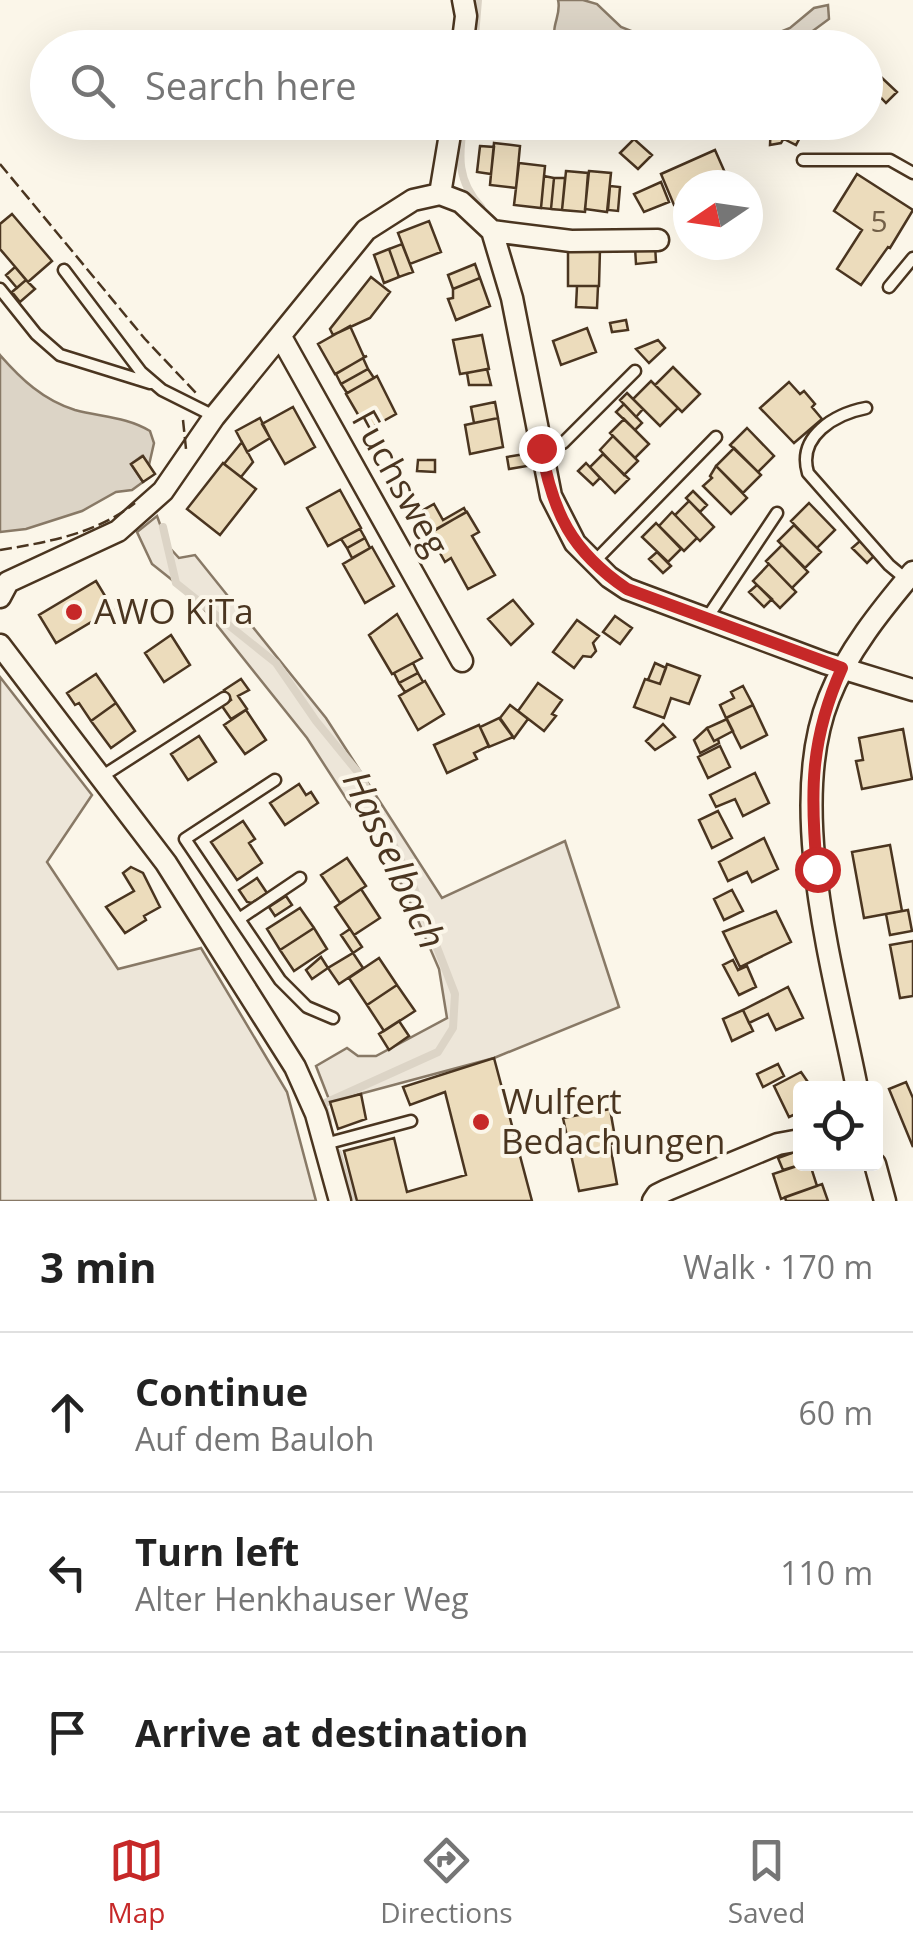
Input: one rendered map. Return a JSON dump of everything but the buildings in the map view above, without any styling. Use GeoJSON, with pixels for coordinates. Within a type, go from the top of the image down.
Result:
{"type":"FeatureCollection","features":[{"type":"Feature","properties":{"kind":"street"},"geometry":{"type":"LineString","coordinates":[[463,0],[464,30]]}},
{"type":"Feature","properties":{"kind":"street"},"geometry":{"type":"LineString","coordinates":[[440,194],[449,140]]}},
{"type":"Feature","properties":{"kind":"street"},"geometry":{"type":"LineString","coordinates":[[3,586],[118,531],[163,491],[214,416],[366,230],[414,200],[440,194],[462,202],[492,231],[512,298],[551,496],[575,543],[593,562],[627,589],[913,690]]}},
{"type":"Feature","properties":{"kind":"street"},"geometry":{"type":"LineString","coordinates":[[492,231],[571,241],[658,240]]}},
{"type":"Feature","properties":{"kind":"street","name":"Fuchsweg"},"geometry":{"type":"LineString","coordinates":[[281,338],[462,661]]}},
{"type":"Feature","properties":{"kind":"street"},"geometry":{"type":"LineString","coordinates":[[856,1081],[817,869],[812,770],[819,729],[842,668],[910,576]]}},
{"type":"Feature","properties":{"kind":"street"},"geometry":{"type":"LineString","coordinates":[[0,646],[160,855],[295,1066],[308,1091],[340,1201]]}},
{"type":"Feature","properties":{"kind":"street"},"geometry":{"type":"LineString","coordinates":[[653,1201],[657,1194],[793,1141]]}},
{"type":"Feature","properties":{"kind":"street"},"geometry":{"type":"LineString","coordinates":[[877,1171],[886,1201]]}},
{"type":"Feature","properties":{"kind":"lane"},"geometry":{"type":"LineString","coordinates":[[803,160],[890,160],[913,173]]}},
{"type":"Feature","properties":{"kind":"lane"},"geometry":{"type":"LineString","coordinates":[[889,287],[913,258]]}},
{"type":"Feature","properties":{"kind":"lane"},"geometry":{"type":"LineString","coordinates":[[64,270],[141,372],[157,386]]}},
{"type":"Feature","properties":{"kind":"lane"},"geometry":{"type":"LineString","coordinates":[[0,289],[36,334],[60,356],[157,386],[214,416]]}},
{"type":"Feature","properties":{"kind":"lane"},"geometry":{"type":"LineString","coordinates":[[541,448],[563,443],[635,370]]}},
{"type":"Feature","properties":{"kind":"lane"},"geometry":{"type":"LineString","coordinates":[[866,408],[835,417],[807,446],[808,473],[889,565],[910,576]]}},
{"type":"Feature","properties":{"kind":"lane"},"geometry":{"type":"LineString","coordinates":[[593,562],[716,436]]}},
{"type":"Feature","properties":{"kind":"lane"},"geometry":{"type":"LineString","coordinates":[[707,618],[777,513]]}},
{"type":"Feature","properties":{"kind":"lane"},"geometry":{"type":"LineString","coordinates":[[101,777],[224,698]]}},
{"type":"Feature","properties":{"kind":"lane"},"geometry":{"type":"LineString","coordinates":[[160,855],[275,780]]}},
{"type":"Feature","properties":{"kind":"lane"},"geometry":{"type":"LineString","coordinates":[[185,839],[280,980],[307,1007],[333,1018]]}},
{"type":"Feature","properties":{"kind":"lane"},"geometry":{"type":"LineString","coordinates":[[239,919],[300,878]]}},
{"type":"Feature","properties":{"kind":"lane"},"geometry":{"type":"LineString","coordinates":[[325,1144],[411,1121]]}},
{"type":"Feature","properties":{"kind":"shaded area"},"geometry":{"type":"Polygon","coordinates":[[[558,0],[583,0],[597,4],[628,30],[554,30],[558,0]]]}},
{"type":"Feature","properties":{"kind":"shaded area"},"geometry":{"type":"Polygon","coordinates":[[[828,5],[829,19],[814,30],[785,30],[814,8],[828,5]]]}},
{"type":"Feature","properties":{"kind":"shaded area"},"geometry":{"type":"Polygon","coordinates":[[[0,355],[53,401],[150,431],[154,443],[149,465],[142,456],[131,464],[143,482],[82,511],[26,529],[0,532],[0,355]]]}},
{"type":"Feature","properties":{"kind":"shaded area"},"geometry":{"type":"Polygon","coordinates":[[[157,516],[168,546],[179,558],[195,555],[326,718],[442,898],[565,841],[619,1007],[494,1058],[330,1102],[316,1066],[347,1048],[358,1056],[376,1056],[447,1018],[439,969],[404,888],[307,738],[196,599],[152,564],[137,532],[157,516]]]}},
{"type":"Feature","properties":{"kind":"shaded area"},"geometry":{"type":"Polygon","coordinates":[[[0,677],[92,795],[47,862],[118,969],[201,948],[287,1092],[316,1201],[0,1201],[0,677]]]}},
{"type":"Feature","properties":{"kind":"waterway"},"geometry":{"type":"LineString","coordinates":[[476,30],[478,0]]}},
{"type":"Feature","properties":{"kind":"waterway"},"geometry":{"type":"LineString","coordinates":[[462,140],[463,178],[481,207]]}},
{"type":"Feature","properties":{"kind":"waterway","name":"Hasselbach"},"geometry":{"type":"LineString","coordinates":[[163,527],[176,583],[276,663],[361,776],[414,888],[455,994],[453,1028],[438,1052],[323,1104],[328,1121]]}},
{"type":"Feature","properties":{"kind":"waterway","name":"Hasselbach"},"geometry":{"type":"LineString","coordinates":[[338,1153],[352,1201]]}},
{"type":"Feature","properties":{"kind":"fence"},"geometry":{"type":"LineString","coordinates":[[0,164],[145,339],[196,393]]}},
{"type":"Feature","properties":{"kind":"fence"},"geometry":{"type":"LineString","coordinates":[[183,420],[186,449]]}},
{"type":"Feature","properties":{"kind":"fence"},"geometry":{"type":"LineString","coordinates":[[0,550],[88,529],[135,503]]}},
{"type":"Feature","properties":{"kind":"place","name":"AWO KiTa"},"geometry":{"type":"Point","coordinates":[74,612]}},
{"type":"Feature","properties":{"kind":"place","name":"Wulfert Bedachungen"},"geometry":{"type":"Point","coordinates":[481,1122]}},
{"type":"Feature","properties":{"kind":"route"},"geometry":{"type":"LineString","coordinates":[[541,448],[551,496],[562,522],[575,543],[609,577],[627,589],[842,668],[819,729],[812,770],[817,869]]}}]}
